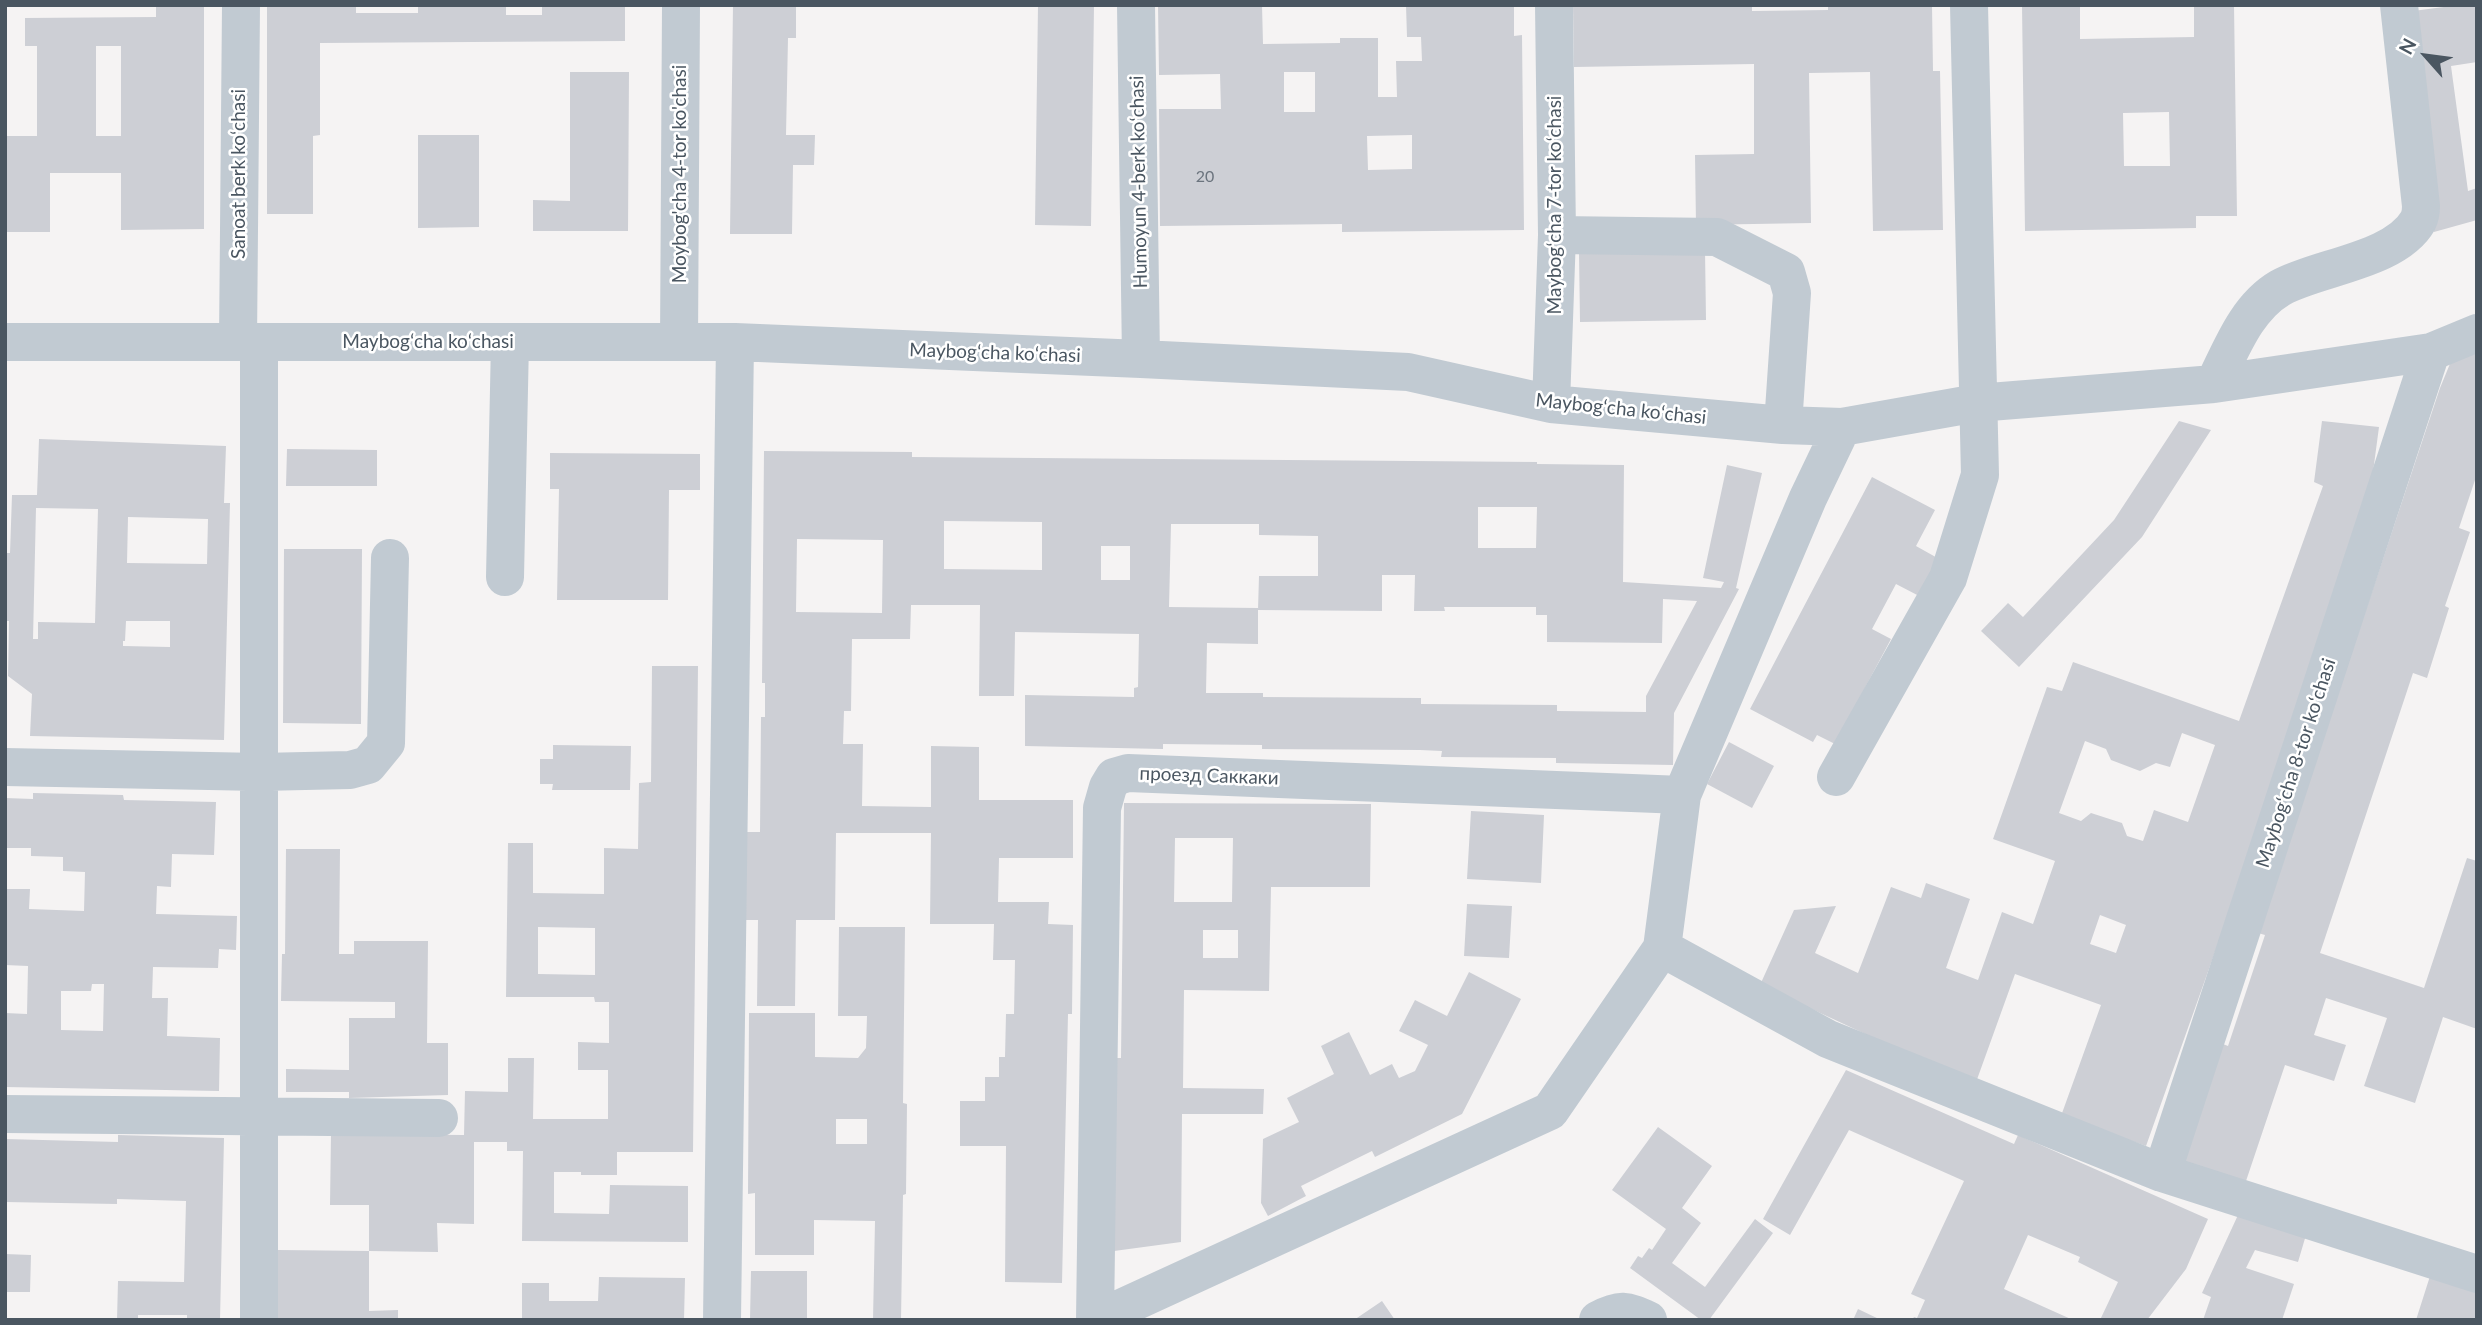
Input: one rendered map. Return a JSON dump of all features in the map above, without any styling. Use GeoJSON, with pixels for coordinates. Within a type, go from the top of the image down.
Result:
{"type":"FeatureCollection","features":[{"type":"Feature","properties":{"kind":"street","name":"Sanoat berk koʻchasi"},"geometry":{"type":"LineString","coordinates":[[240,5],[260,772],[259,1320]]}},
{"type":"Feature","properties":{"kind":"street","name":"Moybog'cha 4-tor ko'chasi"},"geometry":{"type":"LineString","coordinates":[[679,342],[681,5]]}},
{"type":"Feature","properties":{"kind":"street","name":"Humoyun 4-berk koʻchasi"},"geometry":{"type":"LineString","coordinates":[[1136,5],[1141,359]]}},
{"type":"Feature","properties":{"kind":"street","name":"Maybogʻcha 7-tor koʻchasi"},"geometry":{"type":"LineString","coordinates":[[1551,404],[1557,235],[1554,5]]}},
{"type":"Feature","properties":{"kind":"street"},"geometry":{"type":"LineString","coordinates":[[1836,776],[1948,578],[1980,475],[1969,5]]}},
{"type":"Feature","properties":{"kind":"street"},"geometry":{"type":"LineString","coordinates":[[2214,384],[2255,309],[2280,288],[2381,251],[2404,236],[2419,220],[2421,206],[2399,5]]}},
{"type":"Feature","properties":{"kind":"street"},"geometry":{"type":"LineString","coordinates":[[1557,235],[1717,237],[1786,272],[1792,293],[1783,425]]}},
{"type":"Feature","properties":{"kind":"street","name":"Maybogʻcha koʻchasi"},"geometry":{"type":"LineString","coordinates":[[5,342],[735,342],[1141,359],[1408,372],[1551,404],[1842,428],[1977,403],[2214,384],[2431,352],[2477,333]]}},
{"type":"Feature","properties":{"kind":"street"},"geometry":{"type":"LineString","coordinates":[[505,577],[510,342]]}},
{"type":"Feature","properties":{"kind":"street"},"geometry":{"type":"LineString","coordinates":[[722,1320],[735,342]]}},
{"type":"Feature","properties":{"kind":"street","name":"Maybogʻcha 8-tor koʻchasi"},"geometry":{"type":"LineString","coordinates":[[2162,1173],[2431,352]]}},
{"type":"Feature","properties":{"kind":"street"},"geometry":{"type":"LineString","coordinates":[[1095,1320],[1550,1111],[1662,948],[1682,794],[1808,498],[1842,428]]}},
{"type":"Feature","properties":{"kind":"street"},"geometry":{"type":"LineString","coordinates":[[5,767],[260,772],[350,770],[368,765],[386,743],[390,558]]}},
{"type":"Feature","properties":{"kind":"street","name":"проезд Саккаки"},"geometry":{"type":"LineString","coordinates":[[1095,1320],[1102,808],[1114,777],[1128,773],[1682,794]]}},
{"type":"Feature","properties":{"kind":"street"},"geometry":{"type":"LineString","coordinates":[[1662,948],[1828,1039],[2162,1173],[2477,1274]]}},
{"type":"Feature","properties":{"kind":"street"},"geometry":{"type":"LineString","coordinates":[[5,1114],[439,1118]]}},
{"type":"Feature","properties":{"kind":"street"},"geometry":{"type":"LineString","coordinates":[[1598,1320],[1615,1311],[1627,1311],[1648,1320]]}},
{"type":"Feature","properties":{"kind":"building"},"geometry":{"type":"Polygon","coordinates":[[[156,5],[204,5],[204,229],[121,230],[121,173],[50,173],[50,232],[5,232],[5,136],[37,136],[37,46],[25,46],[25,18],[156,17],[156,5]],[[96,46],[96,136],[121,136],[121,46],[96,46]]]}},
{"type":"Feature","properties":{"kind":"building"},"geometry":{"type":"Polygon","coordinates":[[[267,5],[356,5],[356,13],[418,13],[418,5],[506,5],[506,15],[542,15],[542,5],[625,5],[625,41],[320,43],[320,135],[313,136],[313,214],[267,214],[267,5]]]}},
{"type":"Feature","properties":{"kind":"building"},"geometry":{"type":"Polygon","coordinates":[[[733,5],[796,5],[796,38],[788,38],[786,135],[815,135],[814,165],[793,165],[792,234],[730,234],[733,5]]]}},
{"type":"Feature","properties":{"kind":"building"},"geometry":{"type":"Polygon","coordinates":[[[1038,5],[1094,5],[1091,226],[1035,225],[1038,5]]]}},
{"type":"Feature","properties":{"kind":"building"},"geometry":{"type":"Polygon","coordinates":[[[1158,5],[1262,5],[1263,44],[1340,43],[1340,38],[1378,38],[1378,97],[1397,97],[1396,61],[1422,61],[1421,37],[1407,37],[1406,5],[1514,5],[1514,36],[1522,35],[1524,230],[1342,232],[1342,224],[1160,226],[1159,109],[1221,109],[1220,74],[1159,75],[1158,5]],[[1284,72],[1284,112],[1315,112],[1315,72],[1284,72]],[[1412,135],[1367,136],[1368,170],[1412,169],[1412,135]]]}},
{"type":"Feature","properties":{"kind":"building"},"geometry":{"type":"Polygon","coordinates":[[[1573,5],[1752,5],[1752,11],[1828,10],[1828,5],[1932,5],[1933,71],[1940,71],[1943,230],[1873,231],[1870,72],[1809,73],[1811,223],[1696,225],[1695,155],[1754,154],[1754,64],[1574,67],[1573,5]]]}},
{"type":"Feature","properties":{"kind":"building"},"geometry":{"type":"Polygon","coordinates":[[[2022,5],[2080,5],[2080,39],[2194,37],[2194,5],[2234,5],[2237,216],[2196,216],[2196,228],[2025,231],[2022,5]],[[2169,112],[2123,113],[2124,166],[2170,166],[2169,112]]]}},
{"type":"Feature","properties":{"kind":"building"},"geometry":{"type":"Polygon","coordinates":[[[2477,5],[2477,62],[2451,66],[2468,191],[2477,188],[2477,220],[2434,232],[2413,11],[2477,5]]]}},
{"type":"Feature","properties":{"kind":"building"},"geometry":{"type":"Polygon","coordinates":[[[570,72],[629,72],[628,231],[533,231],[533,200],[570,201],[570,72]]]}},
{"type":"Feature","properties":{"kind":"building"},"geometry":{"type":"Polygon","coordinates":[[[418,135],[479,135],[479,227],[418,228],[418,135]]]}},
{"type":"Feature","properties":{"kind":"building"},"geometry":{"type":"Polygon","coordinates":[[[1705,250],[1706,320],[1580,322],[1579,252],[1705,250]]]}},
{"type":"Feature","properties":{"kind":"building"},"geometry":{"type":"Polygon","coordinates":[[[2477,349],[2477,474],[2459,528],[2470,532],[2445,606],[2449,608],[2427,678],[2413,673],[2320,953],[2424,988],[2467,858],[2477,861],[2477,1029],[2443,1017],[2415,1103],[2364,1086],[2387,1018],[2326,998],[2314,1035],[2346,1045],[2334,1081],[2285,1065],[2246,1181],[2184,1161],[2223,1044],[2228,1046],[2265,935],[2258,933],[2440,388],[2454,354],[2477,349]]]}},
{"type":"Feature","properties":{"kind":"building"},"geometry":{"type":"Polygon","coordinates":[[[2179,421],[2211,430],[2142,537],[2019,667],[1981,631],[2008,603],[2023,617],[2114,520],[2179,421]]]}},
{"type":"Feature","properties":{"kind":"building"},"geometry":{"type":"Polygon","coordinates":[[[2322,421],[2379,427],[2369,502],[2339,603],[2146,1146],[2061,1116],[2101,1005],[2015,974],[1975,1085],[1760,985],[1794,910],[1836,906],[1815,953],[1858,973],[1891,887],[1921,898],[1926,883],[1970,899],[1946,968],[1978,980],[2002,912],[2033,924],[2055,861],[1993,839],[2047,687],[2062,691],[2073,662],[2239,721],[2323,486],[2314,482],[2322,421]],[[2182,733],[2170,767],[2156,763],[2140,771],[2111,760],[2106,749],[2085,741],[2059,813],[2081,821],[2091,813],[2122,823],[2127,836],[2143,841],[2154,810],[2188,822],[2215,745],[2182,733]],[[2100,915],[2090,944],[2116,953],[2126,925],[2100,915]]]}},
{"type":"Feature","properties":{"kind":"building"},"geometry":{"type":"Polygon","coordinates":[[[39,439],[226,446],[224,503],[230,503],[224,740],[30,736],[32,694],[8,676],[9,621],[5,621],[5,553],[10,553],[12,495],[37,495],[39,439]],[[36,508],[33,639],[38,639],[38,622],[95,623],[98,509],[36,508]],[[128,517],[127,563],[207,564],[208,519],[128,517]],[[126,621],[123,646],[170,647],[170,621],[126,621]]]}},
{"type":"Feature","properties":{"kind":"building"},"geometry":{"type":"Polygon","coordinates":[[[287,449],[377,450],[377,486],[286,486],[287,449]]]}},
{"type":"Feature","properties":{"kind":"building"},"geometry":{"type":"Polygon","coordinates":[[[764,451],[912,452],[912,457],[1624,465],[1623,582],[1721,588],[1724,582],[1703,578],[1727,465],[1762,473],[1736,588],[1739,589],[1674,713],[1673,765],[1556,763],[1556,758],[1441,757],[1442,751],[1420,750],[1262,749],[1262,745],[1163,744],[1163,749],[1025,746],[1025,695],[1134,697],[1134,688],[1138,687],[1139,634],[1015,632],[1014,696],[979,696],[980,605],[911,605],[910,639],[852,639],[851,711],[844,711],[843,744],[863,744],[862,806],[931,807],[931,746],[979,747],[979,800],[1073,800],[1073,858],[999,858],[998,902],[1049,902],[1048,924],[1073,925],[1072,1014],[1068,1014],[1062,1283],[1005,1282],[1006,1146],[960,1146],[960,1101],[985,1101],[985,1077],[999,1077],[999,1057],[1005,1057],[1006,1014],[1014,1014],[1015,960],[993,960],[994,924],[930,924],[931,833],[836,833],[835,920],[796,920],[795,1006],[757,1006],[758,920],[743,920],[744,832],[760,832],[761,717],[765,717],[765,683],[762,683],[764,451]],[[1478,507],[1478,548],[1536,548],[1537,507],[1478,507]],[[944,521],[944,569],[1042,570],[1042,522],[944,521]],[[1171,524],[1169,607],[1258,608],[1259,576],[1318,576],[1318,536],[1259,535],[1259,524],[1171,524]],[[797,539],[796,612],[882,613],[883,540],[797,539]],[[1101,546],[1101,580],[1130,580],[1130,546],[1101,546]],[[1382,575],[1382,611],[1258,610],[1258,644],[1207,643],[1206,693],[1263,693],[1263,697],[1421,698],[1421,704],[1557,705],[1557,711],[1646,712],[1646,696],[1697,601],[1663,599],[1662,643],[1547,642],[1547,615],[1536,615],[1536,607],[1444,607],[1445,611],[1414,611],[1415,575],[1382,575]]]}},
{"type":"Feature","properties":{"kind":"building"},"geometry":{"type":"Polygon","coordinates":[[[550,453],[700,454],[700,490],[669,490],[668,600],[557,600],[559,489],[550,489],[550,453]]]}},
{"type":"Feature","properties":{"kind":"building"},"geometry":{"type":"Polygon","coordinates":[[[1872,477],[1935,510],[1916,546],[1941,560],[1921,597],[1896,584],[1872,629],[1891,639],[1835,744],[1817,735],[1813,742],[1750,709],[1872,477]]]}},
{"type":"Feature","properties":{"kind":"building"},"geometry":{"type":"Polygon","coordinates":[[[284,549],[362,549],[361,724],[283,723],[284,549]]]}},
{"type":"Feature","properties":{"kind":"building"},"geometry":{"type":"Polygon","coordinates":[[[652,666],[698,666],[693,1152],[617,1152],[617,1175],[554,1172],[554,1213],[609,1214],[610,1185],[688,1186],[688,1242],[522,1241],[523,1151],[507,1151],[507,1142],[474,1142],[474,1224],[437,1223],[438,1252],[369,1251],[369,1205],[330,1205],[331,1134],[464,1135],[465,1091],[508,1092],[508,1058],[534,1058],[533,1119],[608,1119],[608,1070],[578,1070],[578,1042],[609,1043],[609,1002],[595,1002],[594,997],[506,997],[508,843],[533,843],[533,893],[604,894],[604,848],[638,849],[639,783],[651,782],[652,666]],[[538,927],[538,974],[595,975],[595,928],[538,927]]]}},
{"type":"Feature","properties":{"kind":"building"},"geometry":{"type":"Polygon","coordinates":[[[1729,742],[1774,766],[1752,808],[1707,784],[1729,742]]]}},
{"type":"Feature","properties":{"kind":"building"},"geometry":{"type":"Polygon","coordinates":[[[553,745],[631,746],[630,790],[552,790],[553,784],[540,784],[540,759],[553,759],[553,745]]]}},
{"type":"Feature","properties":{"kind":"building"},"geometry":{"type":"Polygon","coordinates":[[[33,793],[123,795],[124,800],[216,802],[214,855],[172,854],[171,887],[157,886],[156,914],[237,916],[236,950],[219,949],[218,968],[153,967],[152,998],[168,998],[167,1036],[220,1038],[219,1091],[5,1087],[5,1013],[27,1014],[28,966],[5,965],[5,889],[30,889],[29,909],[84,911],[85,872],[63,871],[63,857],[31,856],[31,848],[5,848],[5,798],[33,799],[33,793]],[[92,984],[91,991],[61,991],[61,1030],[103,1031],[104,984],[92,984]]]}},
{"type":"Feature","properties":{"kind":"building"},"geometry":{"type":"Polygon","coordinates":[[[1124,803],[1371,804],[1370,887],[1271,887],[1269,991],[1184,990],[1183,1088],[1264,1089],[1263,1114],[1182,1114],[1181,1242],[1114,1251],[1115,1058],[1121,1058],[1124,803]],[[1175,838],[1174,902],[1232,902],[1233,838],[1175,838]],[[1203,930],[1203,958],[1238,958],[1238,930],[1203,930]]]}},
{"type":"Feature","properties":{"kind":"building"},"geometry":{"type":"Polygon","coordinates":[[[1471,811],[1544,815],[1541,883],[1467,879],[1471,811]]]}},
{"type":"Feature","properties":{"kind":"building"},"geometry":{"type":"Polygon","coordinates":[[[286,849],[340,849],[339,954],[354,954],[354,941],[428,941],[427,1043],[448,1043],[448,1095],[349,1098],[349,1092],[286,1092],[286,1069],[349,1070],[349,1018],[395,1018],[395,1002],[281,1001],[282,954],[285,954],[286,849]]]}},
{"type":"Feature","properties":{"kind":"building"},"geometry":{"type":"Polygon","coordinates":[[[1467,904],[1512,906],[1509,958],[1464,956],[1467,904]]]}},
{"type":"Feature","properties":{"kind":"building"},"geometry":{"type":"Polygon","coordinates":[[[839,927],[905,927],[903,1103],[907,1104],[901,1320],[873,1320],[875,1221],[814,1220],[814,1255],[755,1255],[755,1193],[748,1194],[749,1013],[815,1013],[815,1057],[858,1058],[866,1048],[867,1016],[838,1016],[839,927]],[[836,1119],[836,1144],[867,1144],[867,1119],[836,1119]]]}},
{"type":"Feature","properties":{"kind":"building"},"geometry":{"type":"Polygon","coordinates":[[[1469,972],[1521,999],[1462,1114],[1375,1157],[1372,1151],[1301,1186],[1306,1196],[1268,1216],[1261,1203],[1263,1139],[1299,1122],[1287,1098],[1334,1074],[1321,1046],[1349,1032],[1370,1075],[1392,1064],[1399,1078],[1415,1071],[1428,1045],[1399,1031],[1415,1000],[1447,1016],[1469,972]]]}},
{"type":"Feature","properties":{"kind":"building"},"geometry":{"type":"Polygon","coordinates":[[[1846,1070],[2014,1144],[2018,1135],[2208,1219],[2186,1269],[2147,1320],[2100,1320],[2118,1282],[2078,1262],[2080,1257],[2028,1235],[2004,1289],[2073,1320],[1912,1320],[1917,1318],[1925,1300],[1911,1294],[1964,1181],[1849,1130],[1790,1235],[1763,1219],[1846,1070]]]}},
{"type":"Feature","properties":{"kind":"building"},"geometry":{"type":"Polygon","coordinates":[[[1658,1127],[1712,1166],[1682,1208],[1701,1223],[1672,1263],[1705,1287],[1755,1219],[1773,1233],[1709,1320],[1701,1320],[1630,1268],[1638,1256],[1642,1258],[1649,1248],[1652,1250],[1666,1229],[1612,1190],[1658,1127]]]}},
{"type":"Feature","properties":{"kind":"building"},"geometry":{"type":"Polygon","coordinates":[[[118,1135],[224,1138],[220,1320],[187,1320],[187,1315],[138,1315],[138,1320],[117,1320],[118,1281],[184,1282],[186,1201],[117,1199],[117,1204],[5,1202],[5,1139],[118,1142],[118,1135]]]}},
{"type":"Feature","properties":{"kind":"building"},"geometry":{"type":"Polygon","coordinates":[[[2238,1215],[2306,1235],[2298,1262],[2255,1250],[2246,1268],[2294,1284],[2282,1320],[2203,1320],[2211,1297],[2202,1293],[2238,1215]]]}},
{"type":"Feature","properties":{"kind":"building"},"geometry":{"type":"Polygon","coordinates":[[[278,1250],[369,1251],[369,1311],[398,1310],[398,1320],[278,1320],[278,1250]]]}},
{"type":"Feature","properties":{"kind":"building"},"geometry":{"type":"Polygon","coordinates":[[[5,1254],[31,1255],[30,1292],[5,1292],[5,1254]]]}},
{"type":"Feature","properties":{"kind":"building"},"geometry":{"type":"Polygon","coordinates":[[[751,1271],[807,1271],[807,1320],[750,1320],[751,1271]]]}},
{"type":"Feature","properties":{"kind":"building"},"geometry":{"type":"Polygon","coordinates":[[[2431,1273],[2477,1288],[2477,1320],[2416,1320],[2431,1273]]]}},
{"type":"Feature","properties":{"kind":"building"},"geometry":{"type":"Polygon","coordinates":[[[599,1277],[685,1278],[684,1320],[522,1320],[522,1283],[549,1283],[549,1301],[598,1301],[599,1277]]]}},
{"type":"Feature","properties":{"kind":"building"},"geometry":{"type":"Polygon","coordinates":[[[1382,1301],[1395,1320],[1354,1320],[1382,1301]]]}},
{"type":"Feature","properties":{"kind":"building"},"geometry":{"type":"Polygon","coordinates":[[[1858,1309],[1881,1320],[1853,1320],[1858,1309]]]}}]}
